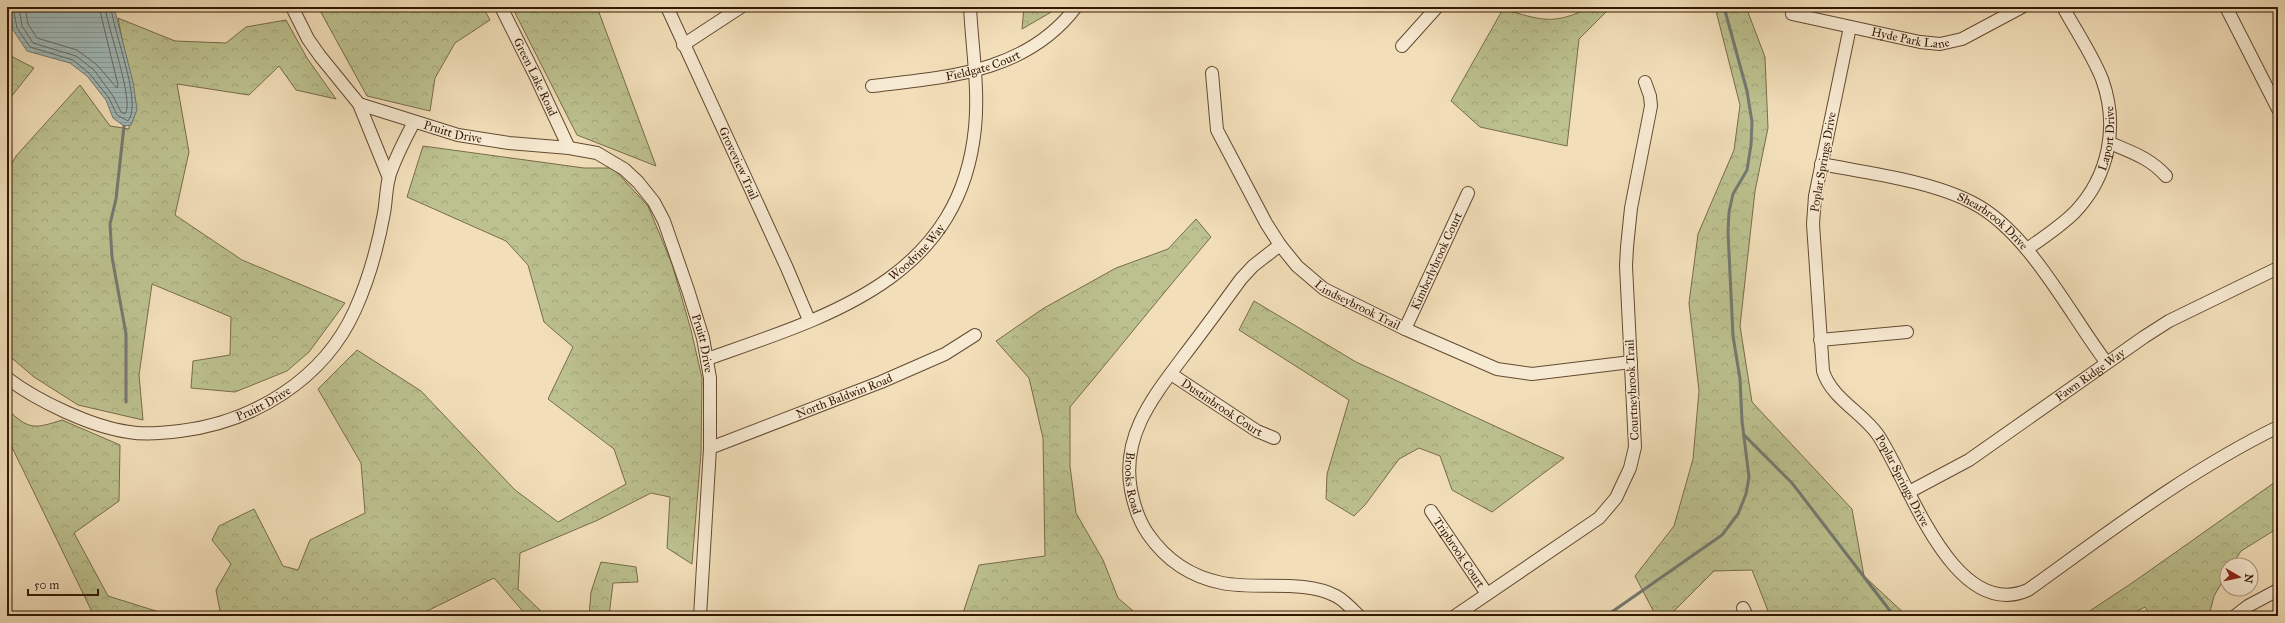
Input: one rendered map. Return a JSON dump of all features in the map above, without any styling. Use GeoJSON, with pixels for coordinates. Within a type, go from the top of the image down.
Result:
{"type":"FeatureCollection","features":[{"type":"Feature","properties":{"kind":"street"},"geometry":{"type":"LineString","coordinates":[[292,7],[320,56],[359,104],[389,178]]}},
{"type":"Feature","properties":{"kind":"street","name":"Green Lake Road"},"geometry":{"type":"LineString","coordinates":[[500,7],[535,74],[569,148]]}},
{"type":"Feature","properties":{"kind":"street","name":"Groveview Trail"},"geometry":{"type":"LineString","coordinates":[[667,7],[787,268],[809,320]]}},
{"type":"Feature","properties":{"kind":"street"},"geometry":{"type":"LineString","coordinates":[[683,44],[741,7]]}},
{"type":"Feature","properties":{"kind":"street","name":"Woodvine Way"},"geometry":{"type":"LineString","coordinates":[[707,359],[852,302],[881,286],[915,259],[942,226],[961,188],[972,149],[976,105],[970,7]]}},
{"type":"Feature","properties":{"kind":"street","name":"Fieldgate Court"},"geometry":{"type":"LineString","coordinates":[[872,86],[956,76],[997,65],[1035,45],[1061,24],[1076,7]]}},
{"type":"Feature","properties":{"kind":"street"},"geometry":{"type":"LineString","coordinates":[[1402,46],[1437,7]]}},
{"type":"Feature","properties":{"kind":"street","name":"Hyde Park Lane"},"geometry":{"type":"LineString","coordinates":[[1792,14],[1920,42],[1947,43],[1975,32],[2022,7]]}},
{"type":"Feature","properties":{"kind":"street","name":"Laport Drive"},"geometry":{"type":"LineString","coordinates":[[2027,249],[2073,213],[2084,200],[2102,169],[2110,143],[2111,119],[2108,98],[2102,79],[2063,7]]}},
{"type":"Feature","properties":{"kind":"street"},"geometry":{"type":"LineString","coordinates":[[2226,7],[2278,109]]}},
{"type":"Feature","properties":{"kind":"street","name":"Poplar Springs Drive"},"geometry":{"type":"LineString","coordinates":[[1850,27],[1815,196],[1813,224],[1823,371],[1828,382],[1877,433],[1909,492],[1934,543],[1972,584],[1992,596],[2010,596],[2028,590],[2194,473],[2235,448],[2278,427]]}},
{"type":"Feature","properties":{"kind":"street","name":"Lindseybrook Trail"},"geometry":{"type":"LineString","coordinates":[[1212,73],[1217,130],[1266,223],[1280,245],[1297,266],[1324,289],[1481,364],[1514,373],[1553,372],[1631,362]]}},
{"type":"Feature","properties":{"kind":"street","name":"Courtneybrook Trail"},"geometry":{"type":"LineString","coordinates":[[1455,616],[1599,518],[1616,498],[1630,468],[1635,447],[1627,247],[1632,208],[1651,106],[1650,96],[1645,82]]}},
{"type":"Feature","properties":{"kind":"street"},"geometry":{"type":"LineString","coordinates":[[359,104],[414,122]]}},
{"type":"Feature","properties":{"kind":"street","name":"Pruitt Drive"},"geometry":{"type":"LineString","coordinates":[[7,378],[27,392],[86,420],[129,433],[165,433],[198,429],[228,421],[261,407],[287,391],[307,375],[334,344],[355,310],[376,251],[384,213],[389,178],[403,142],[414,122],[458,135],[488,140],[569,148],[597,153],[617,163],[638,182],[654,202],[664,221],[688,290],[707,359],[710,378],[710,448],[700,616]]}},
{"type":"Feature","properties":{"kind":"street"},"geometry":{"type":"LineString","coordinates":[[2110,143],[2146,158],[2157,165],[2166,176]]}},
{"type":"Feature","properties":{"kind":"street","name":"Shearbrook Drive"},"geometry":{"type":"LineString","coordinates":[[1821,164],[1900,180],[1962,197],[1982,208],[1999,220],[2027,249],[2106,362]]}},
{"type":"Feature","properties":{"kind":"street","name":"Kimberlybrook Court"},"geometry":{"type":"LineString","coordinates":[[1405,329],[1468,193]]}},
{"type":"Feature","properties":{"kind":"street","name":"Brooks Road"},"geometry":{"type":"LineString","coordinates":[[1280,245],[1253,266],[1241,279],[1152,399],[1138,425],[1129,458],[1129,479],[1133,500],[1140,521],[1153,541],[1179,566],[1202,578],[1234,585],[1297,587],[1324,592],[1340,599],[1359,616]]}},
{"type":"Feature","properties":{"kind":"street","name":"Fawn Ridge Way"},"geometry":{"type":"LineString","coordinates":[[1909,492],[1969,460],[2106,362],[2169,321],[2278,268]]}},
{"type":"Feature","properties":{"kind":"street"},"geometry":{"type":"LineString","coordinates":[[1820,340],[1907,332]]}},
{"type":"Feature","properties":{"kind":"street","name":"North Baldwin Road"},"geometry":{"type":"LineString","coordinates":[[710,448],[881,382],[945,354],[975,335]]}},
{"type":"Feature","properties":{"kind":"street","name":"Dustinbrook Court"},"geometry":{"type":"LineString","coordinates":[[1171,374],[1257,431],[1274,438]]}},
{"type":"Feature","properties":{"kind":"street","name":"Tripbrook Court"},"geometry":{"type":"LineString","coordinates":[[1431,511],[1487,594]]}},
{"type":"Feature","properties":{"kind":"street"},"geometry":{"type":"LineString","coordinates":[[2235,616],[2248,606],[2278,590]]}},
{"type":"Feature","properties":{"kind":"green space"},"geometry":{"type":"Polygon","coordinates":[[[318,7],[483,7],[490,20],[455,43],[435,78],[430,111],[367,96],[318,7]]]}},
{"type":"Feature","properties":{"kind":"green space"},"geometry":{"type":"Polygon","coordinates":[[[512,7],[597,7],[656,166],[577,135],[512,7]]]}},
{"type":"Feature","properties":{"kind":"green space"},"geometry":{"type":"Polygon","coordinates":[[[1024,7],[1052,7],[1053,11],[1022,29],[1024,7]]]}},
{"type":"Feature","properties":{"kind":"green space"},"geometry":{"type":"Polygon","coordinates":[[[1591,7],[1611,7],[1579,39],[1567,146],[1480,127],[1451,101],[1503,9],[1538,18],[1556,19],[1578,13],[1591,7]]]}},
{"type":"Feature","properties":{"kind":"green space"},"geometry":{"type":"Polygon","coordinates":[[[1715,7],[1746,7],[1765,57],[1768,128],[1755,191],[1740,326],[1752,402],[1852,509],[1864,576],[1907,616],[1770,616],[1752,570],[1714,571],[1669,616],[1656,616],[1635,576],[1674,526],[1693,459],[1699,391],[1689,303],[1698,234],[1734,150],[1740,105],[1715,7]]]}},
{"type":"Feature","properties":{"kind":"green space"},"geometry":{"type":"Polygon","coordinates":[[[118,18],[175,41],[226,43],[246,27],[286,20],[307,58],[336,99],[296,90],[279,66],[249,95],[177,84],[189,152],[175,215],[242,260],[345,303],[309,352],[287,371],[235,392],[191,388],[193,361],[230,355],[231,317],[152,284],[139,375],[143,420],[78,405],[34,377],[7,354],[7,172],[16,156],[80,85],[110,126],[129,129],[131,86],[118,18]]]}},
{"type":"Feature","properties":{"kind":"green space"},"geometry":{"type":"Polygon","coordinates":[[[7,54],[34,68],[7,102],[7,54]]]}},
{"type":"Feature","properties":{"kind":"green space"},"geometry":{"type":"Polygon","coordinates":[[[423,146],[584,168],[613,168],[648,206],[672,264],[691,330],[702,378],[701,453],[692,564],[667,548],[670,497],[651,493],[598,520],[520,553],[518,589],[545,615],[554,616],[527,616],[494,578],[417,616],[221,616],[216,590],[231,564],[212,540],[219,526],[254,509],[283,566],[298,570],[310,540],[365,513],[361,463],[318,389],[357,350],[421,391],[515,490],[558,522],[626,484],[614,449],[548,399],[573,347],[544,322],[528,265],[506,241],[407,197],[423,146]]]}},
{"type":"Feature","properties":{"kind":"green space"},"geometry":{"type":"Polygon","coordinates":[[[1196,219],[1211,237],[1070,407],[1070,466],[1076,513],[1103,560],[1118,598],[1139,616],[962,616],[979,565],[1045,556],[1043,438],[1029,378],[996,341],[1044,308],[1116,268],[1168,249],[1196,219]]]}},
{"type":"Feature","properties":{"kind":"green space"},"geometry":{"type":"Polygon","coordinates":[[[1254,301],[1356,362],[1564,458],[1492,512],[1452,490],[1440,456],[1419,448],[1399,459],[1365,505],[1354,516],[1326,499],[1327,474],[1349,400],[1239,330],[1254,301]]]}},
{"type":"Feature","properties":{"kind":"green space"},"geometry":{"type":"Polygon","coordinates":[[[7,409],[21,421],[32,426],[45,425],[62,420],[120,445],[119,501],[74,533],[108,596],[172,616],[94,616],[7,437],[7,409]]]}},
{"type":"Feature","properties":{"kind":"green space"},"geometry":{"type":"Polygon","coordinates":[[[2278,480],[2278,528],[2241,551],[2237,557],[2219,557],[2219,588],[2214,596],[2209,616],[2151,616],[2145,607],[2128,616],[2082,616],[2132,583],[2278,480]]]}},
{"type":"Feature","properties":{"kind":"green space"},"geometry":{"type":"Polygon","coordinates":[[[601,562],[636,567],[638,582],[613,583],[609,616],[589,616],[591,592],[601,562]]]}},
{"type":"Feature","properties":{"kind":"water"},"geometry":{"type":"Polygon","coordinates":[[[9,7],[114,7],[133,82],[137,110],[131,125],[124,126],[113,118],[106,100],[87,76],[70,63],[27,51],[13,30],[9,7]]]}},
{"type":"Feature","properties":{"kind":"waterway"},"geometry":{"type":"LineString","coordinates":[[1606,616],[1722,535],[1738,514],[1746,494],[1749,477],[1742,421],[1740,379],[1733,336],[1728,232],[1729,212],[1733,194],[1747,170],[1751,145],[1752,122],[1747,91],[1724,7]]}},
{"type":"Feature","properties":{"kind":"waterway"},"geometry":{"type":"LineString","coordinates":[[124,126],[116,199],[110,224],[112,257],[126,334],[126,402]]}},
{"type":"Feature","properties":{"kind":"waterway"},"geometry":{"type":"LineString","coordinates":[[1744,435],[1792,483],[1894,616]]}}]}
